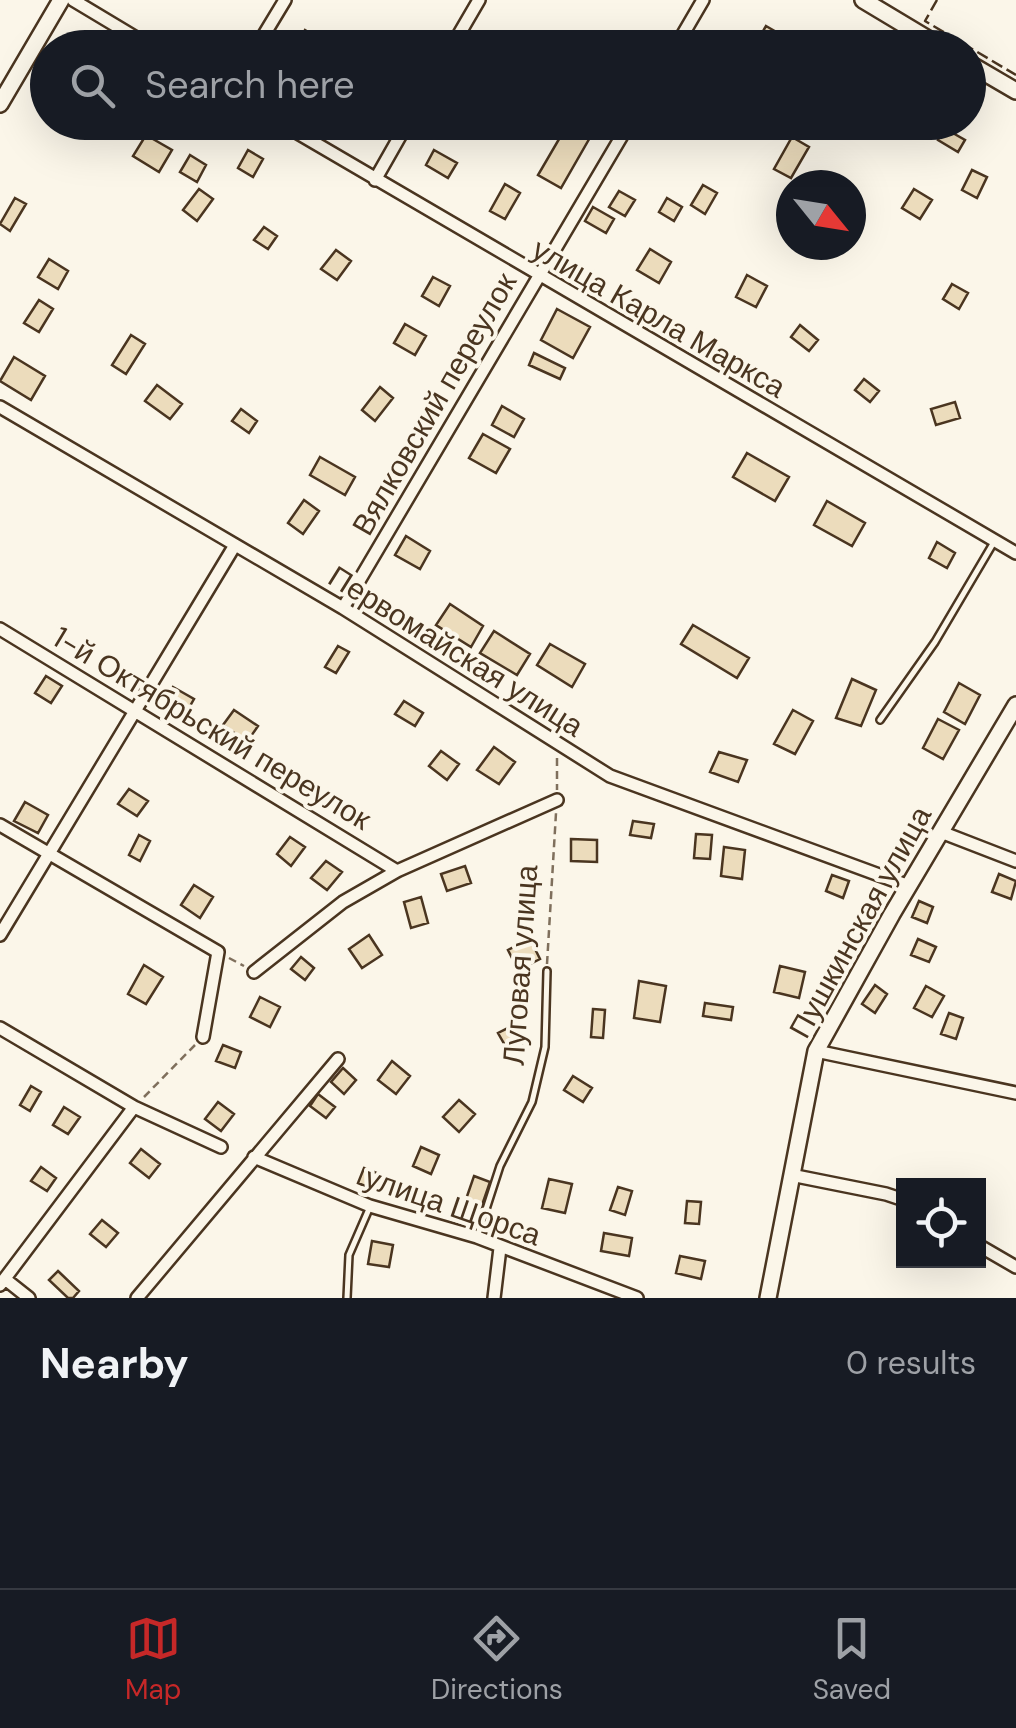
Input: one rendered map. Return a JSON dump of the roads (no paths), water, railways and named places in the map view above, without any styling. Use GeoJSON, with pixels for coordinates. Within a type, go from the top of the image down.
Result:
{"type":"FeatureCollection","features":[{"type":"Feature","properties":{"kind":"street"},"geometry":{"type":"LineString","coordinates":[[43,30],[60,0]]}},
{"type":"Feature","properties":{"kind":"street"},"geometry":{"type":"LineString","coordinates":[[73,0],[123,30]]}},
{"type":"Feature","properties":{"kind":"street"},"geometry":{"type":"LineString","coordinates":[[267,30],[285,0]]}},
{"type":"Feature","properties":{"kind":"street"},"geometry":{"type":"LineString","coordinates":[[461,30],[478,0]]}},
{"type":"Feature","properties":{"kind":"street"},"geometry":{"type":"LineString","coordinates":[[686,30],[703,0]]}},
{"type":"Feature","properties":{"kind":"street"},"geometry":{"type":"LineString","coordinates":[[863,0],[912,30]]}},
{"type":"Feature","properties":{"kind":"street"},"geometry":{"type":"LineString","coordinates":[[0,104],[30,52]]}},
{"type":"Feature","properties":{"kind":"street"},"geometry":{"type":"LineString","coordinates":[[986,74],[1016,91]]}},
{"type":"Feature","properties":{"kind":"street","name":"улица Карла Маркса"},"geometry":{"type":"LineString","coordinates":[[309,140],[1016,553]]}},
{"type":"Feature","properties":{"kind":"street"},"geometry":{"type":"LineString","coordinates":[[375,180],[398,140]]}},
{"type":"Feature","properties":{"kind":"street","name":"Вялковский переулок"},"geometry":{"type":"LineString","coordinates":[[343,608],[619,140]]}},
{"type":"Feature","properties":{"kind":"street","name":"Первомайская улица"},"geometry":{"type":"LineString","coordinates":[[0,407],[343,608],[610,776],[909,886]]}},
{"type":"Feature","properties":{"kind":"street"},"geometry":{"type":"LineString","coordinates":[[0,935],[236,545]]}},
{"type":"Feature","properties":{"kind":"street","name":"1-й Октябрьский переулок"},"geometry":{"type":"LineString","coordinates":[[0,630],[397,870]]}},
{"type":"Feature","properties":{"kind":"street","name":"Пушкинская улица"},"geometry":{"type":"LineString","coordinates":[[768,1298],[816,1051],[1016,705]]}},
{"type":"Feature","properties":{"kind":"street"},"geometry":{"type":"LineString","coordinates":[[254,972],[343,902],[397,870],[557,800]]}},
{"type":"Feature","properties":{"kind":"street"},"geometry":{"type":"LineString","coordinates":[[0,824],[218,952],[202,1037]]}},
{"type":"Feature","properties":{"kind":"street"},"geometry":{"type":"LineString","coordinates":[[941,832],[1016,861]]}},
{"type":"Feature","properties":{"kind":"street"},"geometry":{"type":"LineString","coordinates":[[0,1028],[134,1108],[221,1148]]}},
{"type":"Feature","properties":{"kind":"street"},"geometry":{"type":"LineString","coordinates":[[816,1051],[1016,1093]]}},
{"type":"Feature","properties":{"kind":"street"},"geometry":{"type":"LineString","coordinates":[[137,1298],[338,1059]]}},
{"type":"Feature","properties":{"kind":"street"},"geometry":{"type":"LineString","coordinates":[[6,1278],[134,1108]]}},
{"type":"Feature","properties":{"kind":"street","name":"улица Щорса"},"geometry":{"type":"LineString","coordinates":[[254,1157],[370,1206],[477,1237],[635,1298]]}},
{"type":"Feature","properties":{"kind":"street"},"geometry":{"type":"LineString","coordinates":[[791,1176],[896,1198]]}},
{"type":"Feature","properties":{"kind":"street"},"geometry":{"type":"LineString","coordinates":[[494,1298],[500,1248]]}},
{"type":"Feature","properties":{"kind":"street"},"geometry":{"type":"LineString","coordinates":[[986,1249],[1016,1267]]}},
{"type":"Feature","properties":{"kind":"street"},"geometry":{"type":"LineString","coordinates":[[0,1258],[6,1278],[28,1298]]}},
{"type":"Feature","properties":{"kind":"lane"},"geometry":{"type":"LineString","coordinates":[[880,720],[935,642],[995,541]]}},
{"type":"Feature","properties":{"kind":"lane","name":"Луговая улица"},"geometry":{"type":"LineString","coordinates":[[477,1237],[500,1166],[532,1102],[544,1047],[546,971]]}},
{"type":"Feature","properties":{"kind":"lane"},"geometry":{"type":"LineString","coordinates":[[347,1298],[349,1255],[370,1206]]}}]}
